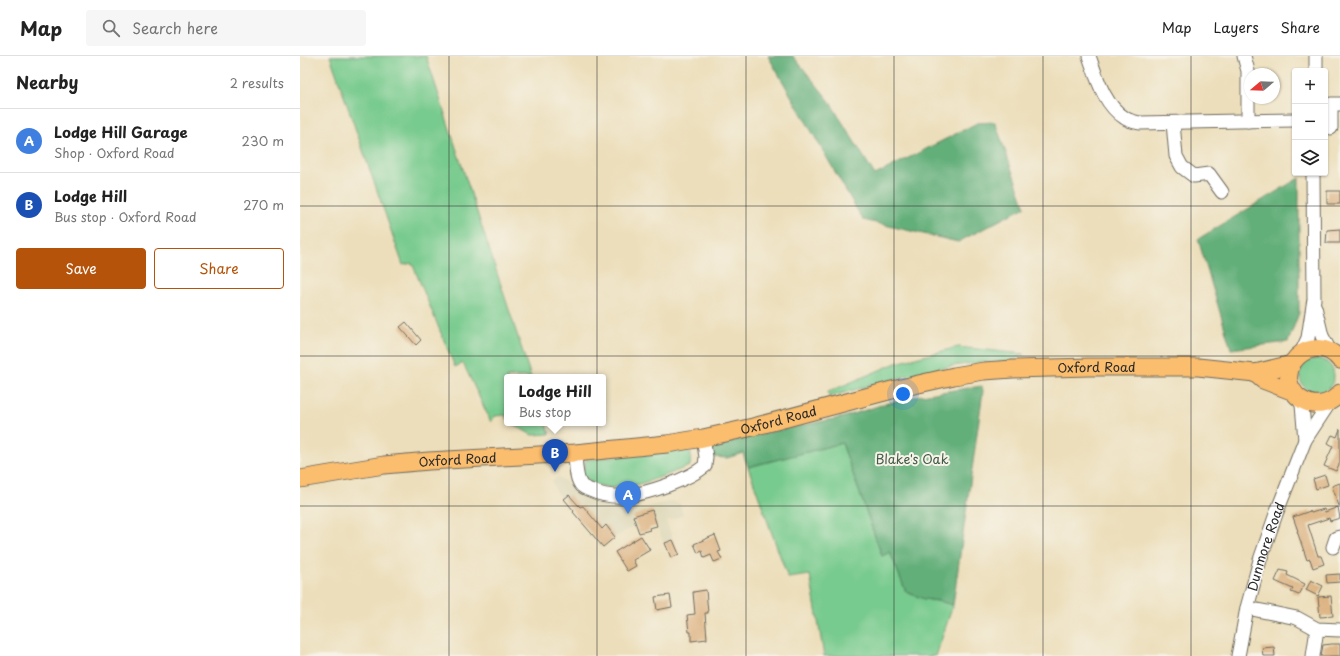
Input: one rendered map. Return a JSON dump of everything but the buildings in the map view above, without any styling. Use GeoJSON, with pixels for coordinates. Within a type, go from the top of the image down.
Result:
{"type":"FeatureCollection","features":[{"type":"Feature","properties":{"kind":"main road","name":"Oxford Road"},"geometry":{"type":"LineString","coordinates":[[300,479],[399,464],[575,453],[667,444],[753,427],[918,384],[984,371],[1090,367],[1198,367],[1255,373],[1296,359],[1308,350],[1315,348],[1322,349],[1337,358]]}},
{"type":"Feature","properties":{"kind":"main road"},"geometry":{"type":"LineString","coordinates":[[1296,359],[1289,374],[1290,383],[1296,395]]}},
{"type":"Feature","properties":{"kind":"main road","name":"Oxford Road"},"geometry":{"type":"LineString","coordinates":[[1255,373],[1263,380],[1296,395],[1306,403],[1322,405],[1335,398]]}},
{"type":"Feature","properties":{"kind":"street"},"geometry":{"type":"LineString","coordinates":[[1089,56],[1101,88],[1110,104],[1125,118],[1140,123],[1292,120]]}},
{"type":"Feature","properties":{"kind":"street"},"geometry":{"type":"LineString","coordinates":[[1244,56],[1248,72],[1248,121]]}},
{"type":"Feature","properties":{"kind":"street"},"geometry":{"type":"LineString","coordinates":[[1316,56],[1316,68]]}},
{"type":"Feature","properties":{"kind":"street"},"geometry":{"type":"LineString","coordinates":[[1331,128],[1332,104],[1340,104]]}},
{"type":"Feature","properties":{"kind":"street"},"geometry":{"type":"LineString","coordinates":[[1173,123],[1176,156],[1182,168],[1194,176],[1209,174],[1222,192]]}},
{"type":"Feature","properties":{"kind":"street"},"geometry":{"type":"LineString","coordinates":[[1296,359],[1308,338],[1314,299],[1312,176]]}},
{"type":"Feature","properties":{"kind":"street"},"geometry":{"type":"LineString","coordinates":[[1314,299],[1322,336],[1337,358]]}},
{"type":"Feature","properties":{"kind":"street","name":"Dunmore Road"},"geometry":{"type":"LineString","coordinates":[[1296,395],[1302,405],[1305,440]]}},
{"type":"Feature","properties":{"kind":"street","name":"Dunmore Road"},"geometry":{"type":"LineString","coordinates":[[1238,656],[1247,608],[1260,560],[1276,514],[1305,440],[1335,398]]}},
{"type":"Feature","properties":{"kind":"street"},"geometry":{"type":"LineString","coordinates":[[575,453],[577,477],[582,486],[597,493],[611,496],[626,496],[646,492],[679,481],[696,473],[705,466],[706,457],[703,438]]}},
{"type":"Feature","properties":{"kind":"street"},"geometry":{"type":"LineString","coordinates":[[1247,608],[1297,618],[1317,629],[1340,630]]}},
{"type":"Feature","properties":{"kind":"street"},"geometry":{"type":"LineString","coordinates":[[1313,656],[1317,629]]}},
{"type":"Feature","properties":{"kind":"shaded area"},"geometry":{"type":"Polygon","coordinates":[[[558,477],[570,485],[602,501],[639,498],[633,506],[639,509],[672,501],[680,504],[683,515],[666,521],[673,540],[664,544],[657,526],[639,533],[636,525],[615,537],[602,548],[557,493],[552,481],[558,477]]]}},
{"type":"Feature","properties":{"kind":"green space"},"geometry":{"type":"Polygon","coordinates":[[[330,56],[426,56],[530,374],[504,374],[504,415],[495,416],[491,422],[463,363],[455,367],[412,263],[403,265],[330,56]]]}},
{"type":"Feature","properties":{"kind":"green space"},"geometry":{"type":"Polygon","coordinates":[[[768,56],[793,56],[828,99],[875,175],[977,123],[995,122],[1025,207],[958,242],[863,220],[768,56]]]}},
{"type":"Feature","properties":{"kind":"green space"},"geometry":{"type":"Polygon","coordinates":[[[1299,178],[1299,313],[1288,342],[1231,349],[1198,239],[1299,178]]]}},
{"type":"Feature","properties":{"kind":"green space"},"geometry":{"type":"Polygon","coordinates":[[[958,347],[1024,354],[1013,361],[983,362],[952,366],[890,380],[829,397],[828,392],[896,363],[958,347]]]}},
{"type":"Feature","properties":{"kind":"green space"},"geometry":{"type":"Polygon","coordinates":[[[1314,359],[1320,359],[1324,360],[1331,366],[1334,376],[1333,383],[1327,390],[1320,393],[1314,393],[1310,392],[1303,386],[1300,379],[1300,373],[1301,369],[1307,362],[1314,359]]]}},
{"type":"Feature","properties":{"kind":"green space","name":"Blake's Oak"},"geometry":{"type":"Polygon","coordinates":[[[982,386],[983,391],[953,605],[924,599],[906,592],[890,552],[882,556],[842,443],[748,467],[743,453],[727,458],[712,457],[711,451],[713,446],[778,430],[844,417],[881,405],[921,395],[982,386]]]}},
{"type":"Feature","properties":{"kind":"green space"},"geometry":{"type":"Polygon","coordinates":[[[516,426],[547,426],[550,434],[532,435],[516,426]]]}},
{"type":"Feature","properties":{"kind":"green space"},"geometry":{"type":"Polygon","coordinates":[[[842,443],[882,556],[890,552],[906,592],[924,599],[953,605],[936,656],[824,656],[810,575],[788,578],[748,467],[842,443]]]}},
{"type":"Feature","properties":{"kind":"green space"},"geometry":{"type":"Polygon","coordinates":[[[682,448],[691,453],[690,466],[646,482],[612,488],[596,485],[581,477],[586,460],[682,448]]]}},
{"type":"Feature","properties":{"kind":"place","name":"Lodge Hill"},"geometry":{"type":"Point","coordinates":[555,472]}},
{"type":"Feature","properties":{"kind":"place","name":"Lodge Hill Garage"},"geometry":{"type":"Point","coordinates":[628,514]}}]}
